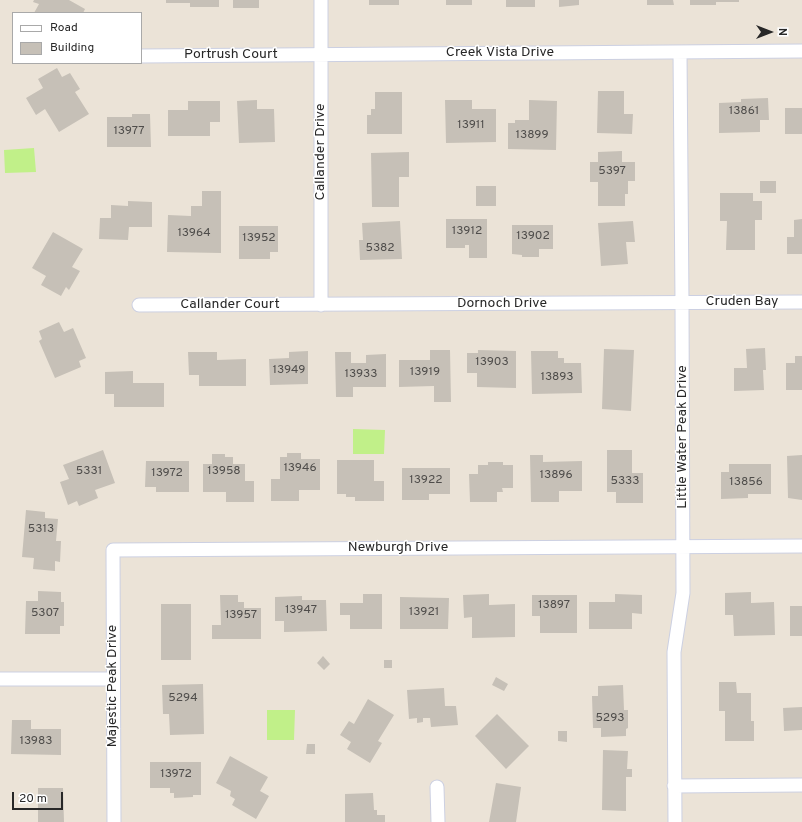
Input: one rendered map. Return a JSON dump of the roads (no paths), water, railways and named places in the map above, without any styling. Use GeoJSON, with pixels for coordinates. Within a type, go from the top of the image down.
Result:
{"type":"FeatureCollection","features":[{"type":"Feature","properties":{"kind":"street","name":"Callander Drive"},"geometry":{"type":"LineString","coordinates":[[321,0],[321,305]]}},
{"type":"Feature","properties":{"kind":"street","name":"Creek Vista Drive"},"geometry":{"type":"LineString","coordinates":[[321,54],[802,51]]}},
{"type":"Feature","properties":{"kind":"street","name":"Little Water Peak Drive"},"geometry":{"type":"LineString","coordinates":[[675,822],[674,652],[683,593],[680,52]]}},
{"type":"Feature","properties":{"kind":"street","name":"Portrush Court"},"geometry":{"type":"LineString","coordinates":[[142,56],[321,54]]}},
{"type":"Feature","properties":{"kind":"street","name":"Cruden Bay"},"geometry":{"type":"LineString","coordinates":[[682,302],[802,302]]}},
{"type":"Feature","properties":{"kind":"street","name":"Dornoch Drive"},"geometry":{"type":"LineString","coordinates":[[321,305],[682,302]]}},
{"type":"Feature","properties":{"kind":"street","name":"Callander Court"},"geometry":{"type":"LineString","coordinates":[[139,305],[321,305]]}},
{"type":"Feature","properties":{"kind":"street","name":"Newburgh Drive"},"geometry":{"type":"LineString","coordinates":[[113,550],[802,546]]}},
{"type":"Feature","properties":{"kind":"street","name":"Majestic Peak Drive"},"geometry":{"type":"LineString","coordinates":[[113,550],[114,822]]}},
{"type":"Feature","properties":{"kind":"street"},"geometry":{"type":"LineString","coordinates":[[0,679],[114,679]]}},
{"type":"Feature","properties":{"kind":"street"},"geometry":{"type":"LineString","coordinates":[[674,786],[802,785]]}},
{"type":"Feature","properties":{"kind":"street"},"geometry":{"type":"LineString","coordinates":[[437,787],[438,822]]}}]}
